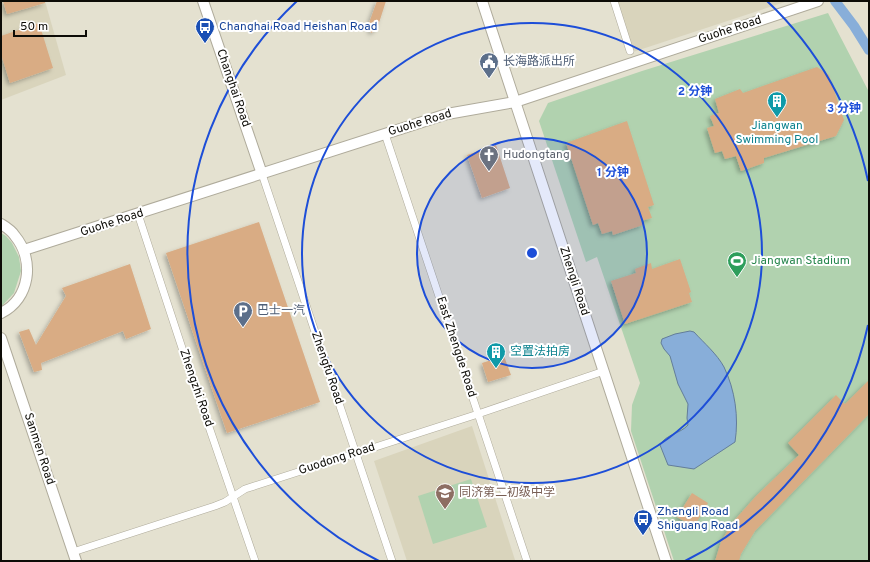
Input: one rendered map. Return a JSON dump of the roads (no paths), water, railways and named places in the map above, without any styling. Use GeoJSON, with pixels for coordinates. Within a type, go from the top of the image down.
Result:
{"type":"FeatureCollection","features":[{"type":"Feature","properties":{"kind":"main road","name":"Changhai Road"},"geometry":{"type":"LineString","coordinates":[[203,1],[262,174]]}},
{"type":"Feature","properties":{"kind":"main road","name":"Zhengli Road"},"geometry":{"type":"LineString","coordinates":[[482,1],[666,561]]}},
{"type":"Feature","properties":{"kind":"main road","name":"Guohe Road"},"geometry":{"type":"LineString","coordinates":[[24,250],[447,114],[515,102],[815,2]]}},
{"type":"Feature","properties":{"kind":"main road"},"geometry":{"type":"LineString","coordinates":[[1,224],[15,236],[24,250],[27,262],[25,285],[20,295],[13,304],[1,313]]}},
{"type":"Feature","properties":{"kind":"main road","name":"Sanmen Road"},"geometry":{"type":"LineString","coordinates":[[1,338],[74,557]]}},
{"type":"Feature","properties":{"kind":"street"},"geometry":{"type":"LineString","coordinates":[[614,1],[630,51]]}},
{"type":"Feature","properties":{"kind":"street","name":"East Zhengde Road"},"geometry":{"type":"LineString","coordinates":[[385,134],[527,561]]}},
{"type":"Feature","properties":{"kind":"street","name":"Zhengfu Road"},"geometry":{"type":"LineString","coordinates":[[262,174],[392,561]]}},
{"type":"Feature","properties":{"kind":"street","name":"Zhengzhi Road"},"geometry":{"type":"LineString","coordinates":[[138,214],[254,561]]}},
{"type":"Feature","properties":{"kind":"street","name":"Guodong Road"},"geometry":{"type":"LineString","coordinates":[[74,557],[215,506],[233,497],[245,488],[478,414],[604,371]]}},
{"type":"Feature","properties":{"kind":"water"},"geometry":{"type":"Polygon","coordinates":[[[690,331],[694,332],[718,358],[724,367],[731,385],[737,423],[735,442],[694,469],[668,465],[660,445],[666,438],[688,425],[688,404],[678,384],[670,356],[661,343],[662,339],[675,334],[690,331]]]}},
{"type":"Feature","properties":{"kind":"waterway"},"geometry":{"type":"LineString","coordinates":[[835,1],[854,26],[869,50]]}},
{"type":"Feature","properties":{"kind":"place","name":"Changhai Road Heishan Road"},"geometry":{"type":"Point","coordinates":[205,44]}},
{"type":"Feature","properties":{"kind":"place","name":"长海路派出所"},"geometry":{"type":"Point","coordinates":[489,79]}},
{"type":"Feature","properties":{"kind":"place","name":"Jiangwan Swimming Pool"},"geometry":{"type":"Point","coordinates":[777,118]}},
{"type":"Feature","properties":{"kind":"place","name":"Hudongtang"},"geometry":{"type":"Point","coordinates":[489,172]}},
{"type":"Feature","properties":{"kind":"place","name":"Jiangwan Stadium"},"geometry":{"type":"Point","coordinates":[737,278]}},
{"type":"Feature","properties":{"kind":"place","name":"巴士一汽"},"geometry":{"type":"Point","coordinates":[243,328]}},
{"type":"Feature","properties":{"kind":"place","name":"空置法拍房"},"geometry":{"type":"Point","coordinates":[496,369]}},
{"type":"Feature","properties":{"kind":"place","name":"同济第二初级中学"},"geometry":{"type":"Point","coordinates":[445,510]}},
{"type":"Feature","properties":{"kind":"place","name":"Zhengli Road Shiguang Road"},"geometry":{"type":"Point","coordinates":[643,536]}}]}
